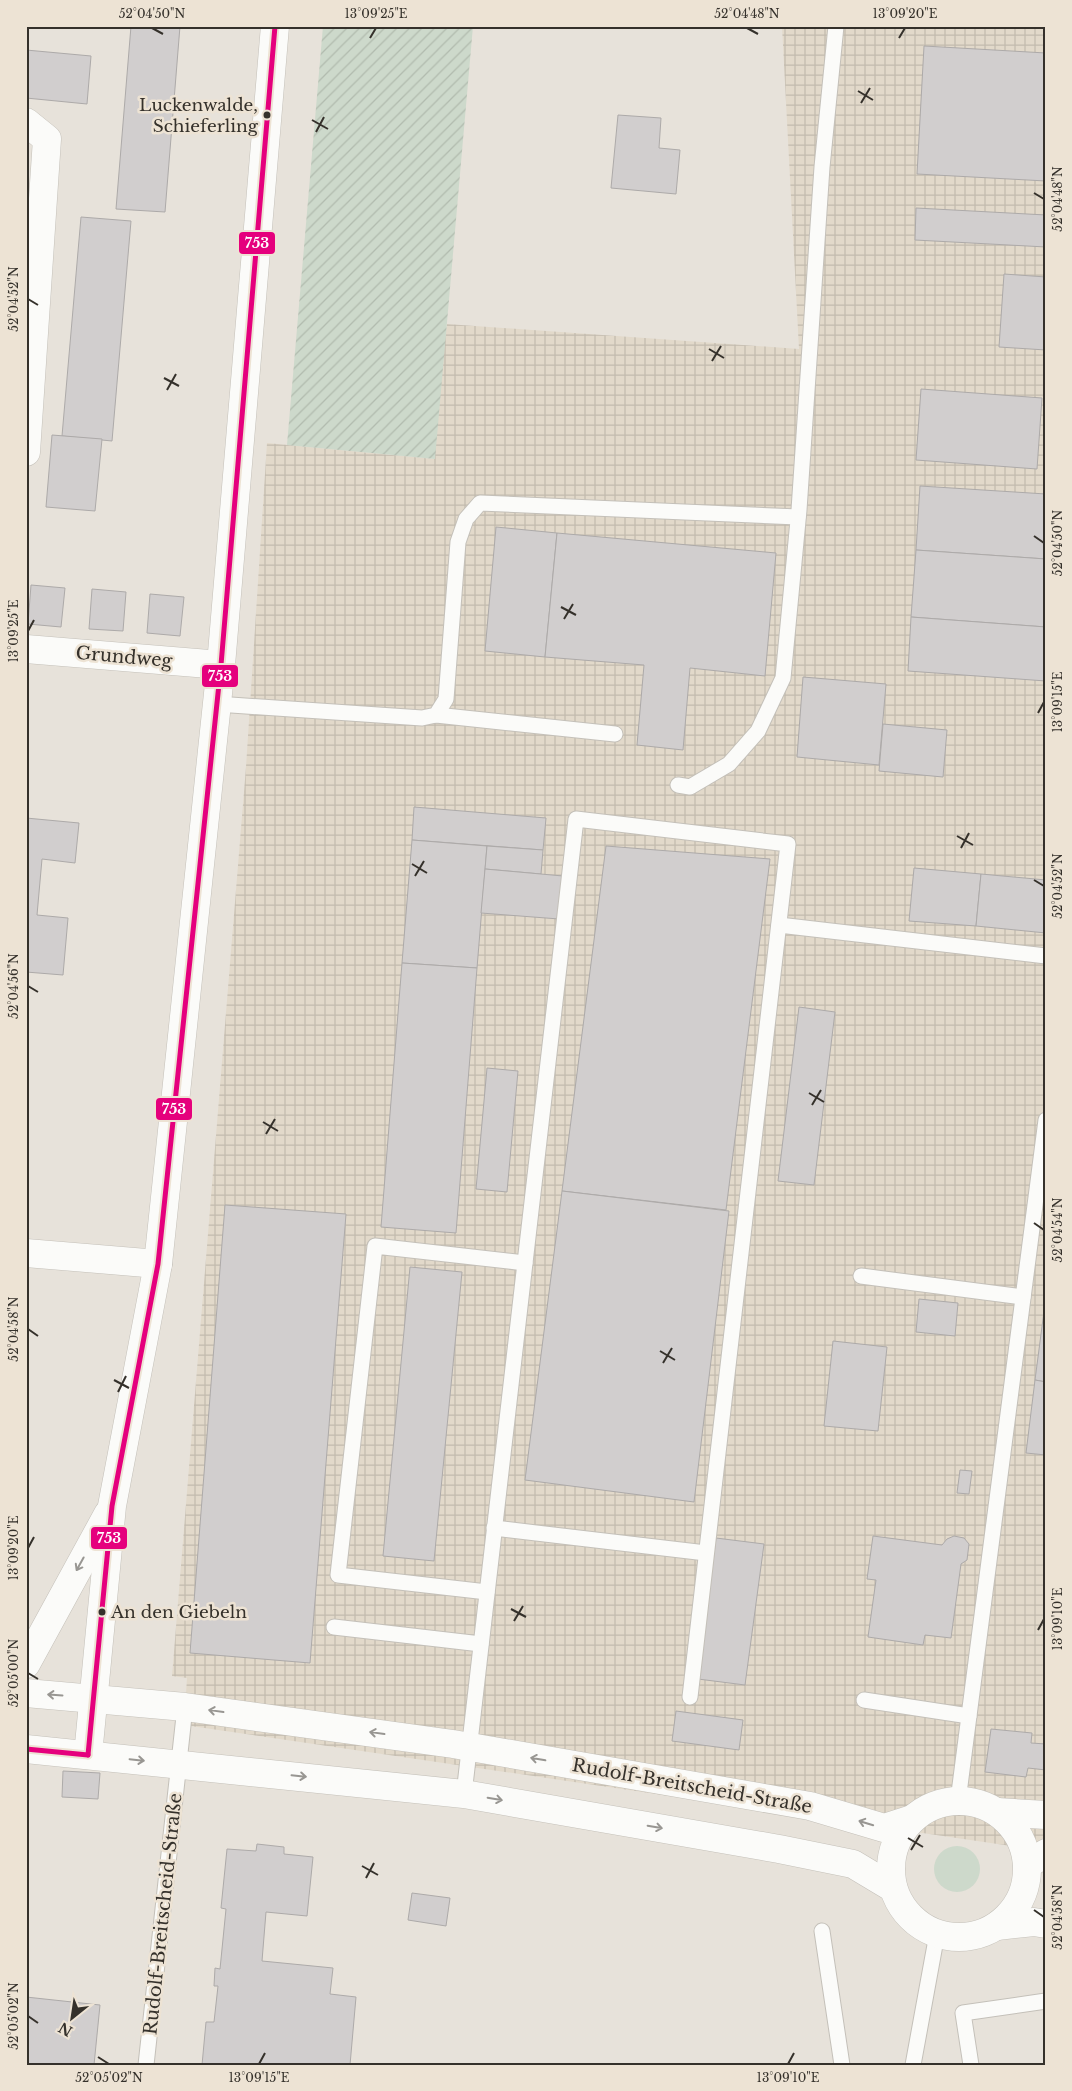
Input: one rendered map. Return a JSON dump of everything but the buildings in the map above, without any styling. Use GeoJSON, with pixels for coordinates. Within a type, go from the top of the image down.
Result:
{"type":"FeatureCollection","features":[{"type":"Feature","properties":{"kind":"street"},"geometry":{"type":"LineString","coordinates":[[88,1755],[112,1506],[158,1264],[222,665],[275,26]]}},
{"type":"Feature","properties":{"kind":"street"},"geometry":{"type":"LineString","coordinates":[[26,122],[47,139],[26,452]]}},
{"type":"Feature","properties":{"kind":"street","name":"Grundweg"},"geometry":{"type":"LineString","coordinates":[[26,649],[222,665]]}},
{"type":"Feature","properties":{"kind":"street"},"geometry":{"type":"LineString","coordinates":[[26,1252],[158,1264]]}},
{"type":"Feature","properties":{"kind":"street"},"geometry":{"type":"LineString","coordinates":[[26,1664],[112,1506]]}},
{"type":"Feature","properties":{"kind":"street","name":"Rudolf-Breitscheid-Straße"},"geometry":{"type":"LineString","coordinates":[[26,1693],[186,1707],[469,1747],[810,1806],[884,1828],[912,1819]]}},
{"type":"Feature","properties":{"kind":"street"},"geometry":{"type":"LineString","coordinates":[[26,1749],[464,1794],[779,1849],[853,1864],[893,1888]]}},
{"type":"Feature","properties":{"kind":"street"},"geometry":{"type":"LineString","coordinates":[[1046,1815],[997,1812],[979,1804],[958,1801],[926,1809],[912,1819],[900,1834],[893,1851],[890,1870],[893,1888],[903,1908],[918,1924],[937,1934],[965,1937],[978,1935],[997,1926],[1034,1922],[1046,1924]]}},
{"type":"Feature","properties":{"kind":"street"},"geometry":{"type":"LineString","coordinates":[[997,1812],[1016,1832],[1036,1873],[1016,1907],[997,1926]]}},
{"type":"Feature","properties":{"kind":"lane"},"geometry":{"type":"LineString","coordinates":[[678,785],[690,787],[729,764],[758,731],[783,678],[798,518],[822,167],[836,26]]}},
{"type":"Feature","properties":{"kind":"lane"},"geometry":{"type":"LineString","coordinates":[[436,715],[446,699],[458,542],[466,519],[480,503],[798,518]]}},
{"type":"Feature","properties":{"kind":"lane"},"geometry":{"type":"LineString","coordinates":[[218,704],[422,718],[436,715],[614,734]]}},
{"type":"Feature","properties":{"kind":"lane"},"geometry":{"type":"LineString","coordinates":[[464,1794],[576,819],[788,844],[690,1697]]}},
{"type":"Feature","properties":{"kind":"lane"},"geometry":{"type":"LineString","coordinates":[[779,925],[1046,956]]}},
{"type":"Feature","properties":{"kind":"lane"},"geometry":{"type":"LineString","coordinates":[[958,1801],[1046,1120]]}},
{"type":"Feature","properties":{"kind":"lane"},"geometry":{"type":"LineString","coordinates":[[487,1592],[338,1575],[366,1323],[376,1246],[525,1263]]}},
{"type":"Feature","properties":{"kind":"lane"},"geometry":{"type":"LineString","coordinates":[[861,1276],[1023,1297]]}},
{"type":"Feature","properties":{"kind":"lane"},"geometry":{"type":"LineString","coordinates":[[494,1528],[706,1553]]}},
{"type":"Feature","properties":{"kind":"lane"},"geometry":{"type":"LineString","coordinates":[[334,1626],[481,1644]]}},
{"type":"Feature","properties":{"kind":"lane"},"geometry":{"type":"LineString","coordinates":[[864,1700],[969,1716]]}},
{"type":"Feature","properties":{"kind":"lane","name":"Rudolf-Breitscheid-Straße"},"geometry":{"type":"LineString","coordinates":[[146,2065],[186,1707]]}},
{"type":"Feature","properties":{"kind":"lane"},"geometry":{"type":"LineString","coordinates":[[822,1931],[842,2065]]}},
{"type":"Feature","properties":{"kind":"lane"},"geometry":{"type":"LineString","coordinates":[[913,2065],[937,1934]]}},
{"type":"Feature","properties":{"kind":"lane"},"geometry":{"type":"LineString","coordinates":[[971,2065],[963,2013],[1046,2001]]}},
{"type":"Feature","properties":{"kind":"shaded area"},"geometry":{"type":"Polygon","coordinates":[[[782,26],[1046,26],[1046,1851],[184,1725],[187,1678],[172,1676],[246,767],[267,443],[434,459],[430,452],[447,324],[799,349],[782,26]]]}},
{"type":"Feature","properties":{"kind":"green space"},"geometry":{"type":"Polygon","coordinates":[[[323,26],[473,26],[435,459],[287,445],[323,26]]]}},
{"type":"Feature","properties":{"kind":"green space"},"geometry":{"type":"Polygon","coordinates":[[[953,1846],[961,1846],[970,1850],[976,1856],[980,1869],[976,1882],[970,1888],[961,1892],[953,1892],[944,1888],[938,1882],[934,1873],[934,1865],[938,1856],[944,1850],[953,1846]]]}},
{"type":"Feature","properties":{"kind":"transit line","name":"753"},"geometry":{"type":"LineString","coordinates":[[88,1755],[112,1506],[158,1264],[221,665],[275,26]]}},
{"type":"Feature","properties":{"kind":"transit line","name":"753"},"geometry":{"type":"LineString","coordinates":[[26,1749],[88,1755]]}},
{"type":"Feature","properties":{"kind":"place","name":"Luckenwalde, Schieferling"},"geometry":{"type":"Point","coordinates":[267,115]}},
{"type":"Feature","properties":{"kind":"place","name":"An den Giebeln"},"geometry":{"type":"Point","coordinates":[102,1612]}}]}
